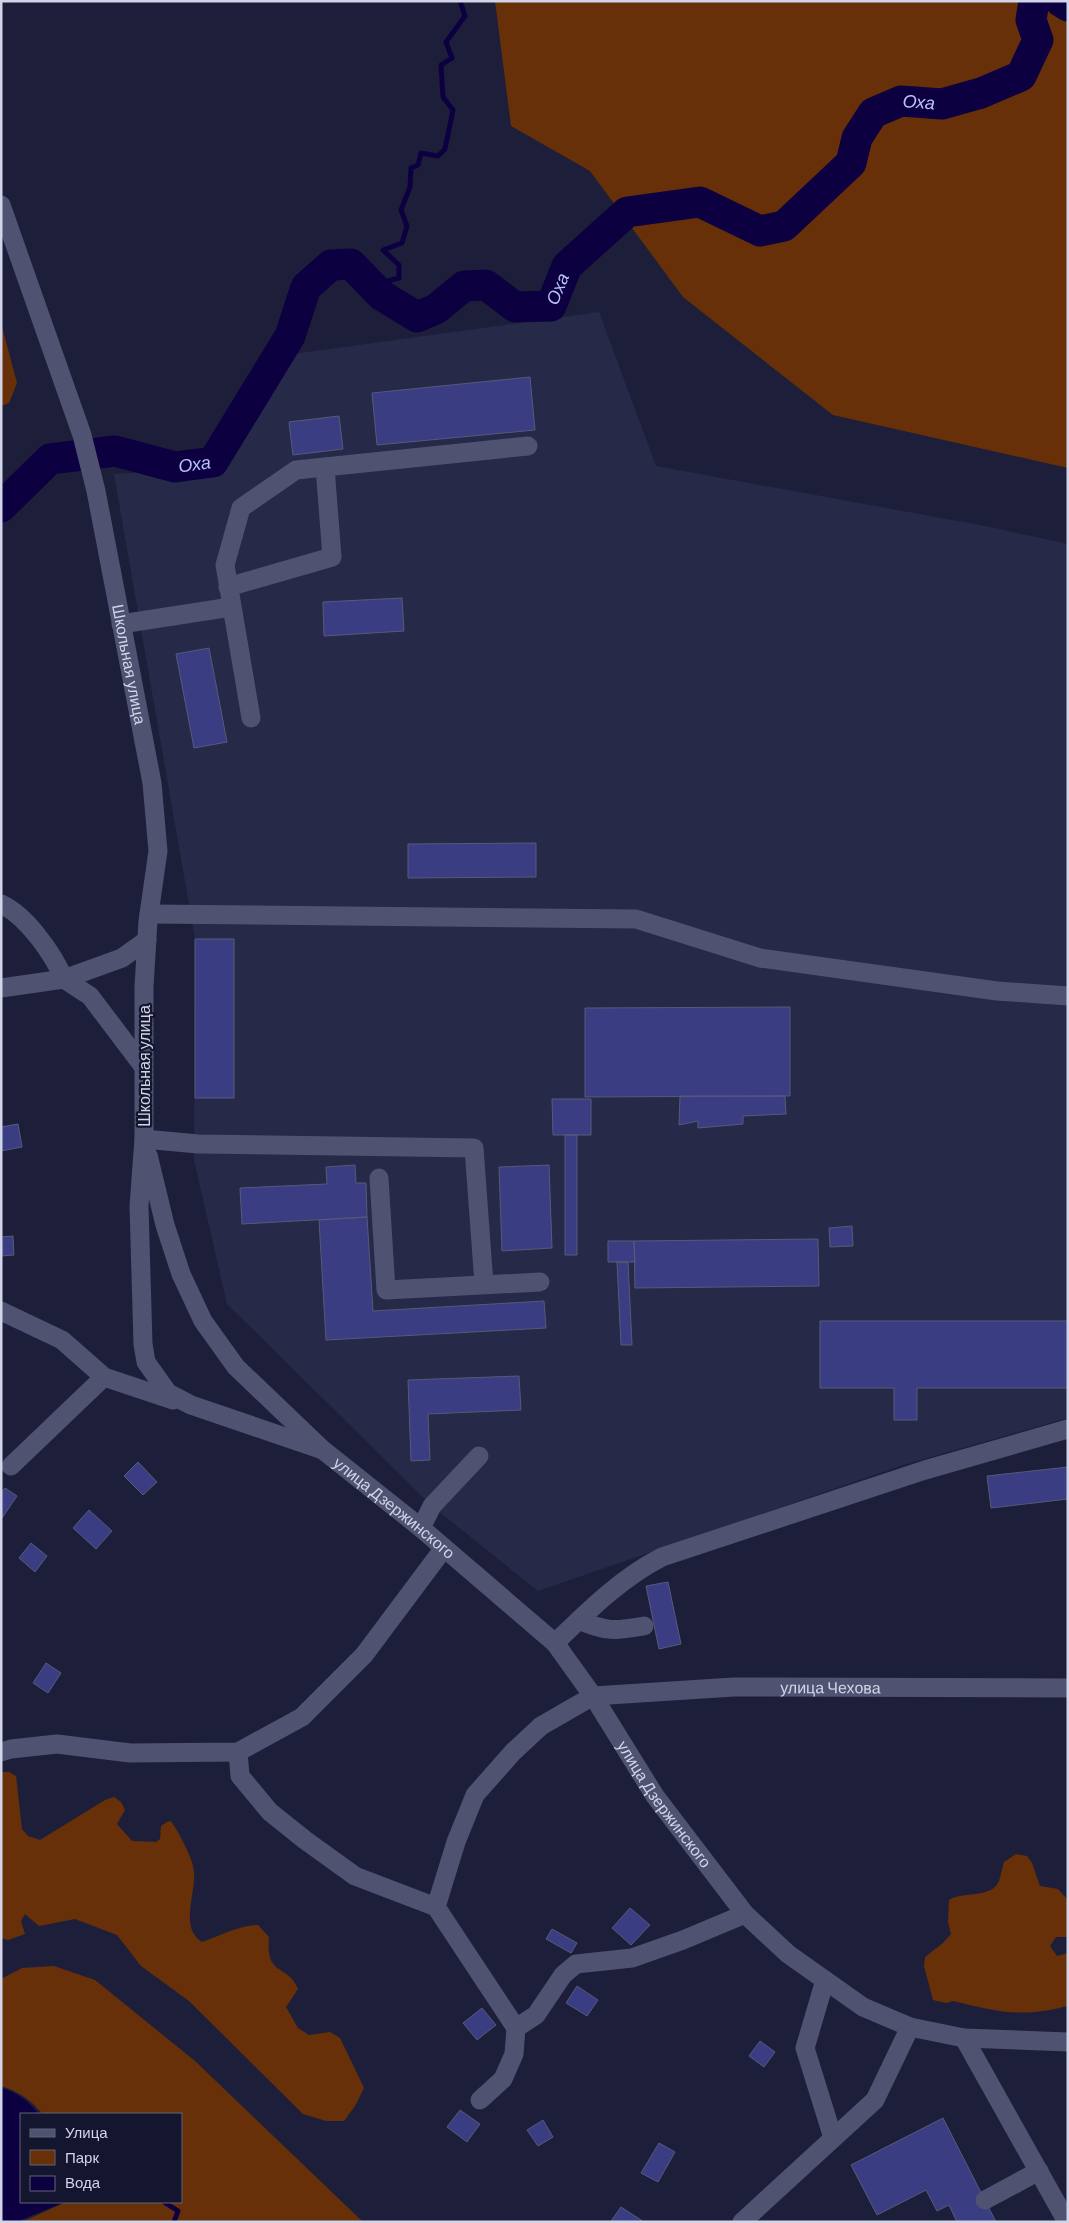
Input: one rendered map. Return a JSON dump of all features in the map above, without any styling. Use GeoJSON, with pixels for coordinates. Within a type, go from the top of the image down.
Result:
{"type":"FeatureCollection","features":[{"type":"Feature","properties":{"kind":"street","name":"Школьная улица"},"geometry":{"type":"LineString","coordinates":[[1,205],[82,436],[96,491],[152,783],[158,851],[146,940],[143,1066],[144,1139]]}},
{"type":"Feature","properties":{"kind":"street"},"geometry":{"type":"LineString","coordinates":[[251,718],[225,565],[241,508],[296,470],[528,446]]}},
{"type":"Feature","properties":{"kind":"street"},"geometry":{"type":"LineString","coordinates":[[228,587],[332,557],[325,467]]}},
{"type":"Feature","properties":{"kind":"street"},"geometry":{"type":"LineString","coordinates":[[121,624],[231,607]]}},
{"type":"Feature","properties":{"kind":"street"},"geometry":{"type":"LineString","coordinates":[[1,904],[11,908],[46,946],[64,979],[90,996],[143,1066]]}},
{"type":"Feature","properties":{"kind":"street"},"geometry":{"type":"LineString","coordinates":[[148,914],[636,919],[760,958],[997,990],[1068,996]]}},
{"type":"Feature","properties":{"kind":"street"},"geometry":{"type":"LineString","coordinates":[[1,988],[64,979],[122,958],[146,940]]}},
{"type":"Feature","properties":{"kind":"street"},"geometry":{"type":"LineString","coordinates":[[144,1139],[198,1144],[474,1148],[484,1284]]}},
{"type":"Feature","properties":{"kind":"street","name":"улица Дзержинского"},"geometry":{"type":"LineString","coordinates":[[144,1139],[139,1206],[143,1344],[146,1362],[168,1394],[191,1405],[323,1450]]}},
{"type":"Feature","properties":{"kind":"street","name":"улица Дзержинского"},"geometry":{"type":"LineString","coordinates":[[144,1139],[165,1225],[181,1274],[203,1321],[236,1368],[323,1450],[421,1528],[555,1643],[593,1696],[655,1796],[745,1914],[788,1954],[862,2007],[910,2027],[964,2038],[1068,2042]]}},
{"type":"Feature","properties":{"kind":"street"},"geometry":{"type":"LineString","coordinates":[[379,1178],[386,1290],[540,1282]]}},
{"type":"Feature","properties":{"kind":"street"},"geometry":{"type":"LineString","coordinates":[[1,1311],[62,1340],[104,1377],[191,1405]]}},
{"type":"Feature","properties":{"kind":"street"},"geometry":{"type":"LineString","coordinates":[[11,1466],[104,1377]]}},
{"type":"Feature","properties":{"kind":"street"},"geometry":{"type":"LineString","coordinates":[[555,1643],[596,1604],[644,1566],[662,1557],[925,1470],[1068,1429]]}},
{"type":"Feature","properties":{"kind":"street"},"geometry":{"type":"LineString","coordinates":[[421,1528],[432,1506],[479,1456]]}},
{"type":"Feature","properties":{"kind":"street"},"geometry":{"type":"LineString","coordinates":[[1,1752],[11,1749],[57,1744],[130,1753],[238,1752],[302,1717],[364,1655],[444,1548]]}},
{"type":"Feature","properties":{"kind":"street"},"geometry":{"type":"LineString","coordinates":[[578,1620],[604,1630],[620,1630],[644,1626]]}},
{"type":"Feature","properties":{"kind":"street","name":"улица Чехова"},"geometry":{"type":"LineString","coordinates":[[593,1696],[734,1688],[1068,1688]]}},
{"type":"Feature","properties":{"kind":"street"},"geometry":{"type":"LineString","coordinates":[[436,1906],[456,1842],[475,1795],[513,1752],[541,1726],[593,1696]]}},
{"type":"Feature","properties":{"kind":"street"},"geometry":{"type":"LineString","coordinates":[[238,1752],[240,1776],[270,1812],[305,1840],[355,1876],[436,1906],[516,2028],[514,2054],[503,2079],[480,2100]]}},
{"type":"Feature","properties":{"kind":"street"},"geometry":{"type":"LineString","coordinates":[[516,2028],[536,2015],[563,1975],[576,1964],[632,1958],[683,1940],[745,1914]]}},
{"type":"Feature","properties":{"kind":"street"},"geometry":{"type":"LineString","coordinates":[[825,1980],[804,2048],[833,2138]]}},
{"type":"Feature","properties":{"kind":"street"},"geometry":{"type":"LineString","coordinates":[[742,2222],[875,2100],[910,2027]]}},
{"type":"Feature","properties":{"kind":"street"},"geometry":{"type":"LineString","coordinates":[[964,2038],[1067,2222]]}},
{"type":"Feature","properties":{"kind":"street"},"geometry":{"type":"LineString","coordinates":[[985,2200],[1038,2171]]}},
{"type":"Feature","properties":{"kind":"shaded area"},"geometry":{"type":"Polygon","coordinates":[[[599,312],[656,466],[985,526],[1068,544],[1068,1418],[903,1465],[538,1591],[432,1506],[227,1304],[194,1160],[195,939],[114,474],[206,469],[286,355],[599,312]]]}},
{"type":"Feature","properties":{"kind":"green space"},"geometry":{"type":"Polygon","coordinates":[[[495,1],[1068,1],[1068,468],[833,415],[683,297],[590,171],[511,126],[495,1]]]}},
{"type":"Feature","properties":{"kind":"green space"},"geometry":{"type":"Polygon","coordinates":[[[1,323],[17,383],[9,403],[1,406],[1,323]]]}},
{"type":"Feature","properties":{"kind":"green space"},"geometry":{"type":"Polygon","coordinates":[[[1,1772],[9,1772],[16,1776],[22,1829],[28,1836],[40,1840],[105,1800],[114,1797],[121,1802],[125,1810],[117,1824],[132,1841],[156,1842],[160,1839],[161,1826],[171,1821],[185,1846],[193,1866],[194,1881],[190,1920],[195,1936],[202,1942],[237,1929],[258,1925],[269,1937],[270,1959],[278,1969],[294,1981],[298,1989],[286,2007],[298,2028],[309,2035],[330,2032],[340,2038],[364,2088],[355,2106],[344,2121],[326,2121],[303,2114],[189,2001],[141,1966],[117,1935],[75,1919],[39,1926],[25,1914],[21,1921],[25,1934],[8,1940],[1,1938],[1,1772]]]}},
{"type":"Feature","properties":{"kind":"green space"},"geometry":{"type":"Polygon","coordinates":[[[1016,1854],[1027,1856],[1032,1863],[1040,1886],[1058,1889],[1068,1900],[1068,1937],[1056,1937],[1050,1946],[1057,1956],[1068,1953],[1068,2006],[1023,2013],[997,2011],[953,2001],[946,2003],[933,2000],[924,1966],[925,1957],[951,1934],[948,1922],[949,1900],[955,1897],[984,1893],[995,1887],[999,1881],[1004,1862],[1016,1854]]]}},
{"type":"Feature","properties":{"kind":"green space"},"geometry":{"type":"Polygon","coordinates":[[[54,1966],[95,1980],[195,2061],[363,2222],[22,2222],[64,2203],[182,2203],[182,2113],[42,2113],[25,2097],[1,2086],[1,1979],[22,1968],[54,1966]]]}},
{"type":"Feature","properties":{"kind":"water"},"geometry":{"type":"Polygon","coordinates":[[[1,2088],[22,2098],[38,2113],[20,2113],[20,2203],[63,2203],[16,2222],[1,2222],[1,2088]]]}},
{"type":"Feature","properties":{"kind":"building"},"geometry":{"type":"Polygon","coordinates":[[[530,377],[535,430],[377,445],[372,393],[530,377]]]}},
{"type":"Feature","properties":{"kind":"building"},"geometry":{"type":"Polygon","coordinates":[[[339,416],[343,449],[293,455],[289,422],[339,416]]]}},
{"type":"Feature","properties":{"kind":"building"},"geometry":{"type":"Polygon","coordinates":[[[402,598],[404,631],[324,636],[323,602],[402,598]]]}},
{"type":"Feature","properties":{"kind":"building"},"geometry":{"type":"Polygon","coordinates":[[[209,648],[227,742],[194,748],[176,654],[209,648]]]}},
{"type":"Feature","properties":{"kind":"building"},"geometry":{"type":"Polygon","coordinates":[[[536,843],[536,877],[408,878],[408,844],[536,843]]]}},
{"type":"Feature","properties":{"kind":"building"},"geometry":{"type":"Polygon","coordinates":[[[195,939],[234,939],[234,1098],[195,1098],[195,939]]]}},
{"type":"Feature","properties":{"kind":"building"},"geometry":{"type":"Polygon","coordinates":[[[790,1007],[790,1096],[585,1097],[585,1008],[790,1007]]]}},
{"type":"Feature","properties":{"kind":"building"},"geometry":{"type":"Polygon","coordinates":[[[680,1096],[785,1096],[786,1114],[743,1116],[743,1124],[698,1128],[698,1121],[679,1125],[680,1096]]]}},
{"type":"Feature","properties":{"kind":"building"},"geometry":{"type":"Polygon","coordinates":[[[552,1099],[591,1099],[591,1135],[553,1135],[552,1099]]]}},
{"type":"Feature","properties":{"kind":"building"},"geometry":{"type":"Polygon","coordinates":[[[18,1124],[22,1147],[1,1151],[1,1127],[18,1124]]]}},
{"type":"Feature","properties":{"kind":"building"},"geometry":{"type":"Polygon","coordinates":[[[565,1135],[577,1135],[577,1255],[565,1255],[565,1135]]]}},
{"type":"Feature","properties":{"kind":"building"},"geometry":{"type":"Polygon","coordinates":[[[355,1165],[356,1183],[366,1183],[367,1217],[242,1224],[240,1188],[327,1184],[326,1167],[355,1165]]]}},
{"type":"Feature","properties":{"kind":"building"},"geometry":{"type":"Polygon","coordinates":[[[549,1165],[552,1248],[502,1251],[499,1167],[549,1165]]]}},
{"type":"Feature","properties":{"kind":"building"},"geometry":{"type":"Polygon","coordinates":[[[367,1217],[373,1311],[544,1301],[546,1328],[326,1340],[319,1220],[367,1217]]]}},
{"type":"Feature","properties":{"kind":"building"},"geometry":{"type":"Polygon","coordinates":[[[852,1226],[853,1246],[830,1247],[829,1228],[852,1226]]]}},
{"type":"Feature","properties":{"kind":"building"},"geometry":{"type":"Polygon","coordinates":[[[13,1236],[14,1255],[1,1256],[1,1237],[13,1236]]]}},
{"type":"Feature","properties":{"kind":"building"},"geometry":{"type":"Polygon","coordinates":[[[818,1239],[819,1286],[635,1288],[634,1241],[818,1239]]]}},
{"type":"Feature","properties":{"kind":"building"},"geometry":{"type":"Polygon","coordinates":[[[608,1241],[634,1241],[635,1262],[608,1262],[608,1241]]]}},
{"type":"Feature","properties":{"kind":"building"},"geometry":{"type":"Polygon","coordinates":[[[617,1262],[628,1262],[632,1345],[621,1345],[617,1262]]]}},
{"type":"Feature","properties":{"kind":"building"},"geometry":{"type":"Polygon","coordinates":[[[820,1321],[1068,1321],[1068,1388],[917,1388],[917,1420],[894,1420],[894,1388],[820,1388],[820,1321]]]}},
{"type":"Feature","properties":{"kind":"building"},"geometry":{"type":"Polygon","coordinates":[[[519,1376],[521,1410],[428,1414],[430,1460],[411,1461],[408,1380],[519,1376]]]}},
{"type":"Feature","properties":{"kind":"building"},"geometry":{"type":"Polygon","coordinates":[[[138,1462],[157,1482],[143,1495],[124,1476],[138,1462]]]}},
{"type":"Feature","properties":{"kind":"building"},"geometry":{"type":"Polygon","coordinates":[[[1068,1467],[1068,1499],[991,1508],[987,1476],[1068,1467]]]}},
{"type":"Feature","properties":{"kind":"building"},"geometry":{"type":"Polygon","coordinates":[[[5,1488],[17,1496],[2,1518],[1,1493],[5,1488]]]}},
{"type":"Feature","properties":{"kind":"building"},"geometry":{"type":"Polygon","coordinates":[[[89,1510],[112,1531],[96,1549],[73,1528],[89,1510]]]}},
{"type":"Feature","properties":{"kind":"building"},"geometry":{"type":"Polygon","coordinates":[[[31,1543],[47,1556],[35,1572],[19,1558],[31,1543]]]}},
{"type":"Feature","properties":{"kind":"building"},"geometry":{"type":"Polygon","coordinates":[[[668,1582],[681,1644],[659,1649],[646,1586],[668,1582]]]}},
{"type":"Feature","properties":{"kind":"building"},"geometry":{"type":"Polygon","coordinates":[[[46,1663],[61,1673],[48,1693],[33,1683],[46,1663]]]}},
{"type":"Feature","properties":{"kind":"building"},"geometry":{"type":"Polygon","coordinates":[[[630,1908],[650,1925],[631,1945],[612,1928],[630,1908]]]}},
{"type":"Feature","properties":{"kind":"building"},"geometry":{"type":"Polygon","coordinates":[[[552,1929],[577,1943],[571,1953],[546,1939],[552,1929]]]}},
{"type":"Feature","properties":{"kind":"building"},"geometry":{"type":"Polygon","coordinates":[[[577,1986],[598,2000],[587,2016],[566,2003],[577,1986]]]}},
{"type":"Feature","properties":{"kind":"building"},"geometry":{"type":"Polygon","coordinates":[[[482,2008],[496,2025],[477,2040],[463,2023],[482,2008]]]}},
{"type":"Feature","properties":{"kind":"building"},"geometry":{"type":"Polygon","coordinates":[[[760,2041],[775,2052],[764,2067],[749,2056],[760,2041]]]}},
{"type":"Feature","properties":{"kind":"building"},"geometry":{"type":"Polygon","coordinates":[[[460,2110],[480,2124],[467,2142],[447,2127],[460,2110]]]}},
{"type":"Feature","properties":{"kind":"building"},"geometry":{"type":"Polygon","coordinates":[[[943,2118],[996,2222],[957,2222],[949,2205],[937,2211],[926,2190],[877,2215],[851,2165],[943,2118]]]}},
{"type":"Feature","properties":{"kind":"building"},"geometry":{"type":"Polygon","coordinates":[[[543,2120],[553,2137],[538,2146],[527,2130],[543,2120]]]}},
{"type":"Feature","properties":{"kind":"building"},"geometry":{"type":"Polygon","coordinates":[[[659,2143],[675,2152],[658,2182],[641,2173],[659,2143]]]}},
{"type":"Feature","properties":{"kind":"building"},"geometry":{"type":"Polygon","coordinates":[[[621,2207],[644,2222],[611,2221],[621,2207]]]}},
{"type":"Feature","properties":{"kind":"waterway"},"geometry":{"type":"LineString","coordinates":[[381,295],[388,281],[399,278],[399,265],[383,250],[402,243],[407,226],[401,210],[410,187],[411,168],[418,165],[421,153],[438,156],[445,149],[453,110],[443,97],[441,65],[452,58],[446,42],[465,16],[460,1]]}},
{"type":"Feature","properties":{"kind":"waterway","name":"Оха"},"geometry":{"type":"LineString","coordinates":[[1,507],[50,459],[115,451],[175,467],[213,462],[290,336],[306,287],[331,265],[351,264],[381,295],[417,317],[436,309],[464,286],[486,285],[515,307],[551,306],[567,266],[627,212],[700,202],[760,231],[784,226],[851,163],[857,138],[873,113],[901,101],[942,104],[981,93],[1021,76],[1038,40],[1031,20],[1034,1]]}},
{"type":"Feature","properties":{"kind":"waterway","name":"Оха"},"geometry":{"type":"LineString","coordinates":[[1060,1],[1068,6]]}},
{"type":"Feature","properties":{"kind":"waterway"},"geometry":{"type":"LineString","coordinates":[[166,2203],[178,2211],[174,2222]]}}]}
